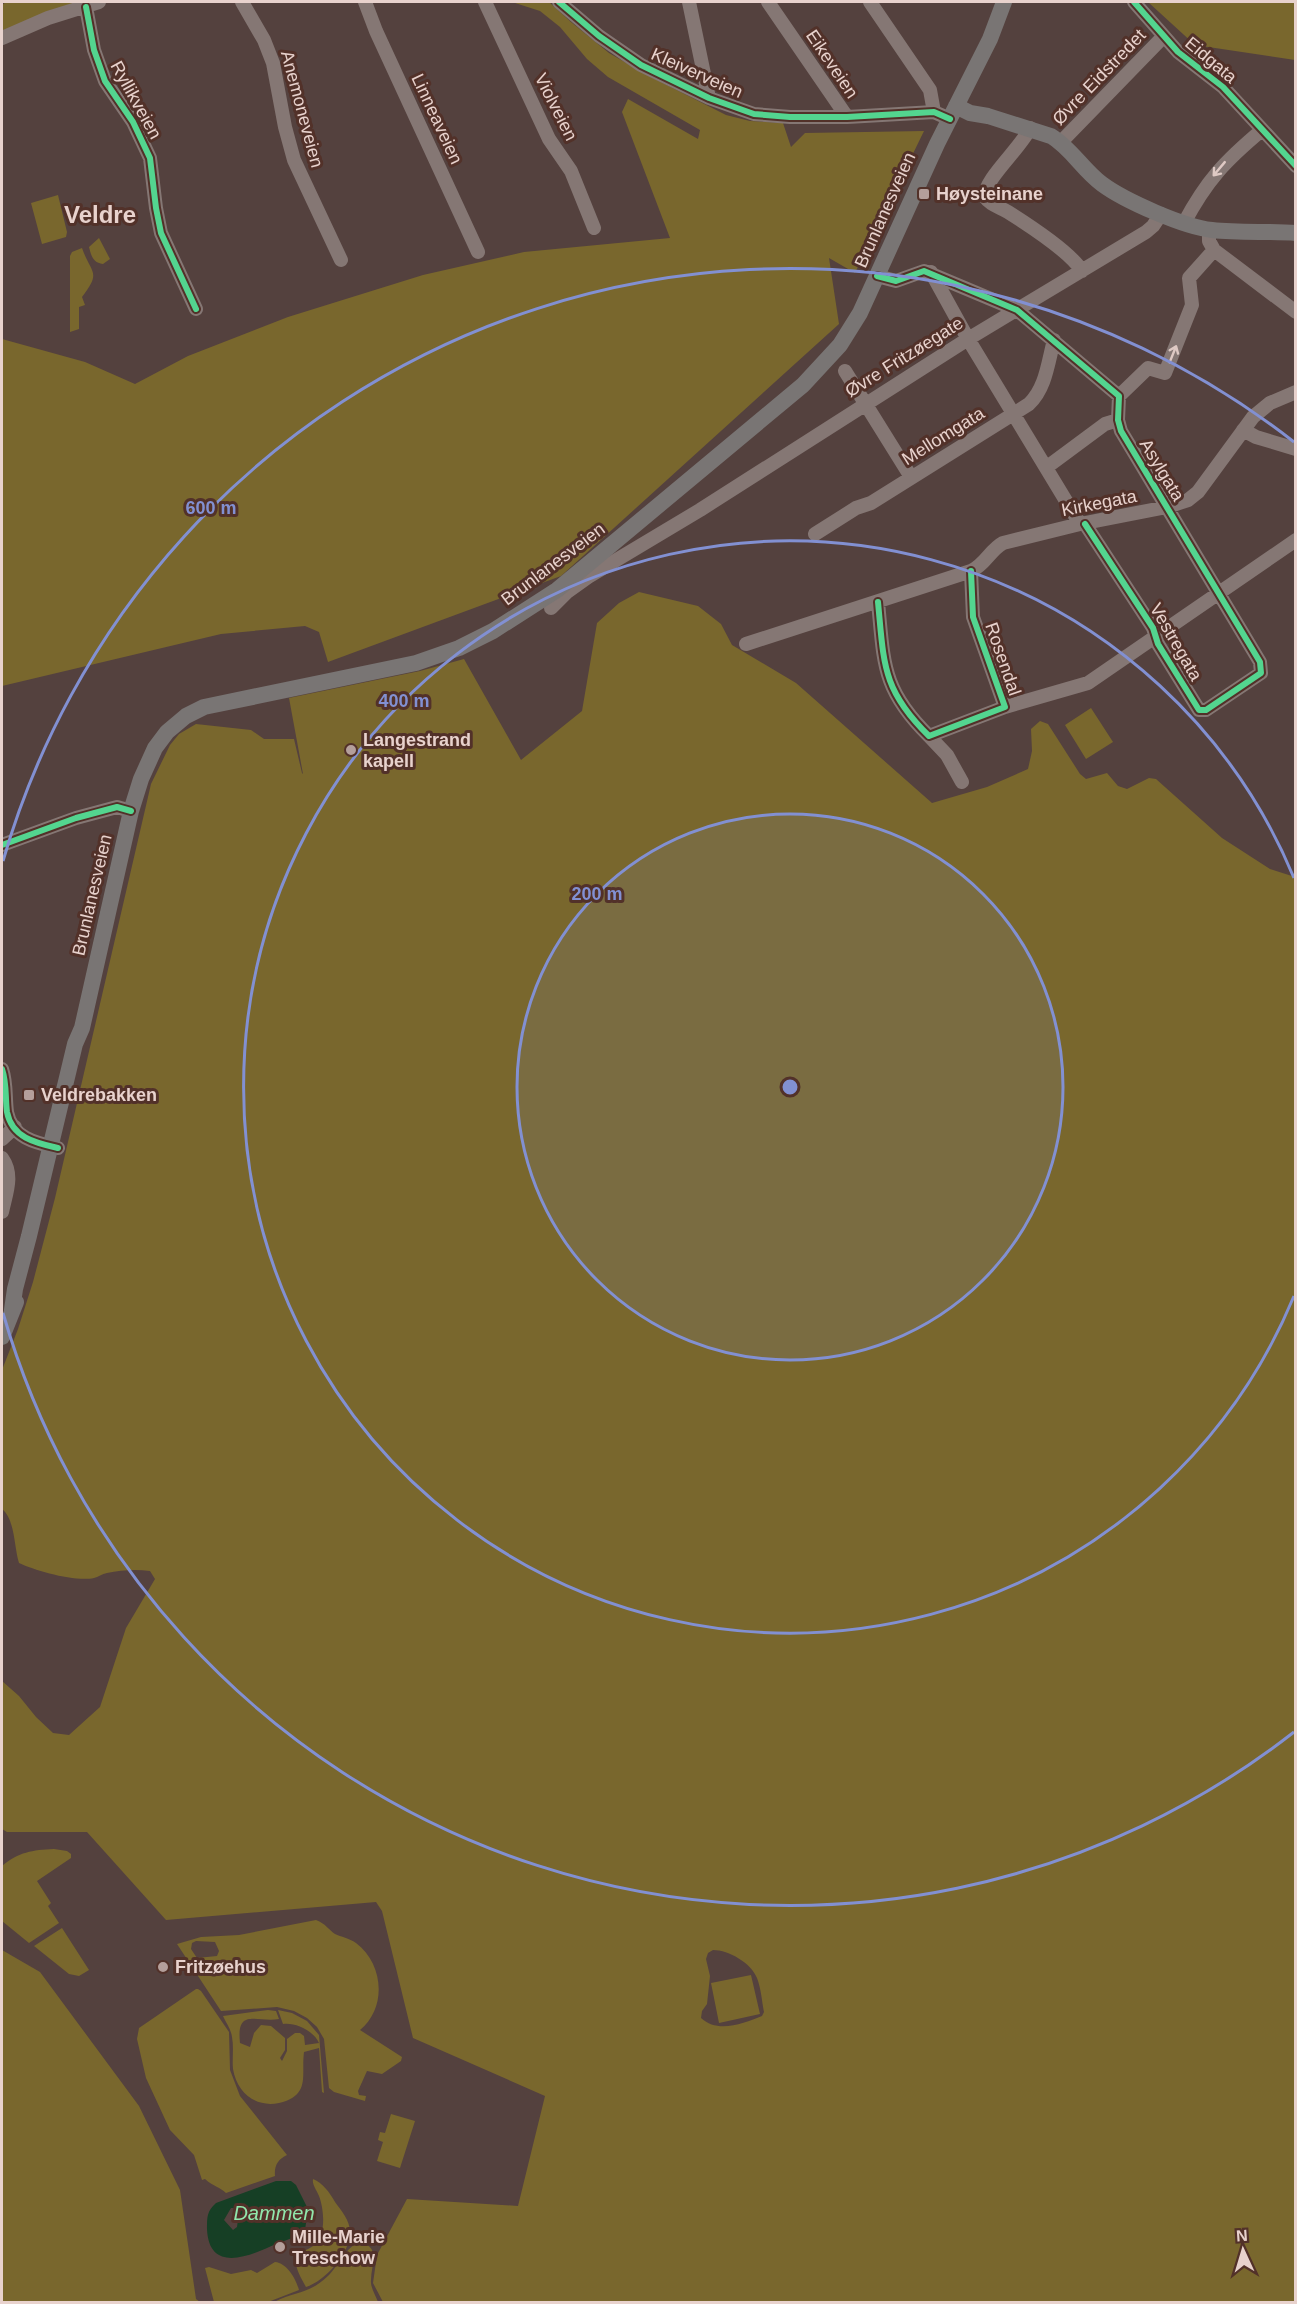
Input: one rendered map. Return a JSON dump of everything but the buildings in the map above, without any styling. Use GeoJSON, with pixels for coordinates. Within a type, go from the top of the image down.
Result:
{"type":"FeatureCollection","features":[{"type":"Feature","properties":{"kind":"main road","name":"Brunlanesveien"},"geometry":{"type":"LineString","coordinates":[[2,1337],[12,1310],[15,1289],[81,1044],[82,1028],[131,811],[141,778],[155,748],[176,723],[195,711],[226,701],[381,671],[429,659],[459,648],[493,631],[551,594],[814,374],[840,345],[854,324],[937,144],[990,39],[1004,2]]}},
{"type":"Feature","properties":{"kind":"main road"},"geometry":{"type":"LineString","coordinates":[[953,112],[970,113],[1030,128],[1061,142],[1102,184],[1184,223],[1209,230],[1296,233]]}},
{"type":"Feature","properties":{"kind":"street","name":"Anemoneveien"},"geometry":{"type":"LineString","coordinates":[[242,2],[264,40],[273,63],[285,127],[294,160],[341,260]]}},
{"type":"Feature","properties":{"kind":"street","name":"Linneaveien"},"geometry":{"type":"LineString","coordinates":[[365,2],[376,31],[478,252]]}},
{"type":"Feature","properties":{"kind":"street","name":"Violveien"},"geometry":{"type":"LineString","coordinates":[[485,2],[549,139],[570,171],[594,228]]}},
{"type":"Feature","properties":{"kind":"street","name":"Kleiverveien"},"geometry":{"type":"LineString","coordinates":[[559,2],[599,36],[641,65],[709,98],[754,114],[790,117],[847,117],[953,112]]}},
{"type":"Feature","properties":{"kind":"street"},"geometry":{"type":"LineString","coordinates":[[689,2],[709,98]]}},
{"type":"Feature","properties":{"kind":"street","name":"Eikeveien"},"geometry":{"type":"LineString","coordinates":[[768,2],[847,117]]}},
{"type":"Feature","properties":{"kind":"street"},"geometry":{"type":"LineString","coordinates":[[870,2],[930,90],[933,112]]}},
{"type":"Feature","properties":{"kind":"street","name":"Eidgata"},"geometry":{"type":"LineString","coordinates":[[1134,2],[1163,37],[1178,52],[1223,87],[1296,166]]}},
{"type":"Feature","properties":{"kind":"street"},"geometry":{"type":"LineString","coordinates":[[2,38],[48,18],[93,4]]}},
{"type":"Feature","properties":{"kind":"street","name":"Ryllikveien"},"geometry":{"type":"LineString","coordinates":[[93,4],[94,50],[105,81],[133,122],[150,158],[161,233],[196,309]]}},
{"type":"Feature","properties":{"kind":"street","name":"Øvre Eidstredet"},"geometry":{"type":"LineString","coordinates":[[1061,142],[1163,37]]}},
{"type":"Feature","properties":{"kind":"street"},"geometry":{"type":"LineString","coordinates":[[1030,128],[1022,142],[987,186],[985,197],[990,203],[1009,213],[1072,259],[1082,271]]}},
{"type":"Feature","properties":{"kind":"street"},"geometry":{"type":"LineString","coordinates":[[1184,223],[1197,198],[1221,167],[1262,130]]}},
{"type":"Feature","properties":{"kind":"street","name":"Øvre Fritzøegate"},"geometry":{"type":"LineString","coordinates":[[551,608],[567,592],[588,577],[700,510],[968,339],[1146,232],[1161,214]]}},
{"type":"Feature","properties":{"kind":"street"},"geometry":{"type":"LineString","coordinates":[[1209,230],[1209,241],[1214,250],[1294,309]]}},
{"type":"Feature","properties":{"kind":"street"},"geometry":{"type":"LineString","coordinates":[[877,276],[896,281],[918,272],[931,272],[1017,310],[1119,396],[1148,368],[1165,373],[1192,305],[1190,278],[1214,250]]}},
{"type":"Feature","properties":{"kind":"street","name":"Vestregata"},"geometry":{"type":"LineString","coordinates":[[931,272],[1013,414],[1153,628],[1155,637],[1201,711],[1206,711],[1258,676],[1262,670]]}},
{"type":"Feature","properties":{"kind":"street","name":"Mellomgata"},"geometry":{"type":"LineString","coordinates":[[815,534],[1029,404],[1039,392],[1054,339]]}},
{"type":"Feature","properties":{"kind":"street"},"geometry":{"type":"LineString","coordinates":[[845,371],[911,477]]}},
{"type":"Feature","properties":{"kind":"street","name":"Kirkegata"},"geometry":{"type":"LineString","coordinates":[[878,602],[970,571],[982,564],[996,546],[1003,543],[1167,507],[1188,500],[1198,492],[1260,410],[1296,392]]}},
{"type":"Feature","properties":{"kind":"street","name":"Asylgata"},"geometry":{"type":"LineString","coordinates":[[1119,396],[1118,420],[1121,431],[1260,662],[1262,670]]}},
{"type":"Feature","properties":{"kind":"street"},"geometry":{"type":"LineString","coordinates":[[1047,467],[1106,424],[1118,420]]}},
{"type":"Feature","properties":{"kind":"street"},"geometry":{"type":"LineString","coordinates":[[1243,430],[1256,437],[1296,449]]}},
{"type":"Feature","properties":{"kind":"street"},"geometry":{"type":"LineString","coordinates":[[1005,707],[1088,683],[1296,540]]}},
{"type":"Feature","properties":{"kind":"street","name":"Rosendal"},"geometry":{"type":"LineString","coordinates":[[929,736],[1005,707],[973,617],[970,571]]}},
{"type":"Feature","properties":{"kind":"street"},"geometry":{"type":"LineString","coordinates":[[746,644],[878,602],[884,665],[894,694],[911,719],[947,755],[962,782]]}},
{"type":"Feature","properties":{"kind":"street"},"geometry":{"type":"LineString","coordinates":[[2,845],[76,818],[117,807],[131,811]]}},
{"type":"Feature","properties":{"kind":"street"},"geometry":{"type":"LineString","coordinates":[[2,1069],[7,1089],[7,1112],[15,1128],[24,1138],[54,1147]]}},
{"type":"Feature","properties":{"kind":"street"},"geometry":{"type":"LineString","coordinates":[[2,1139],[15,1128]]}},
{"type":"Feature","properties":{"kind":"street"},"geometry":{"type":"LineString","coordinates":[[2,1158],[9,1176],[2,1212]]}},
{"type":"Feature","properties":{"kind":"shaded area"},"geometry":{"type":"Polygon","coordinates":[[[6,2],[80,2],[2,34],[2,5],[6,2]]]}},
{"type":"Feature","properties":{"kind":"shaded area"},"geometry":{"type":"Polygon","coordinates":[[[512,2],[549,2],[609,53],[726,115],[750,121],[783,123],[791,147],[805,133],[924,131],[855,273],[829,258],[839,324],[561,576],[328,662],[319,632],[305,626],[221,634],[2,686],[2,339],[85,362],[135,384],[188,356],[288,317],[423,275],[524,252],[670,238],[622,112],[628,99],[698,139],[700,130],[608,77],[587,59],[560,27],[540,11],[512,2]]]}},
{"type":"Feature","properties":{"kind":"shaded area"},"geometry":{"type":"Polygon","coordinates":[[[1148,2],[1295,2],[1295,60],[1195,45],[1148,2]]]}},
{"type":"Feature","properties":{"kind":"shaded area"},"geometry":{"type":"Polygon","coordinates":[[[58,195],[67,232],[66,237],[42,244],[31,203],[58,195]]]}},
{"type":"Feature","properties":{"kind":"shaded area"},"geometry":{"type":"Polygon","coordinates":[[[99,238],[110,259],[103,264],[95,260],[89,247],[99,238]]]}},
{"type":"Feature","properties":{"kind":"shaded area"},"geometry":{"type":"Polygon","coordinates":[[[82,248],[93,277],[82,297],[85,305],[79,307],[79,329],[70,332],[70,256],[72,252],[82,248]]]}},
{"type":"Feature","properties":{"kind":"shaded area"},"geometry":{"type":"Polygon","coordinates":[[[639,592],[698,606],[721,624],[732,645],[796,683],[932,803],[987,787],[1028,769],[1032,751],[1031,729],[1040,721],[1048,724],[1080,774],[1086,779],[1107,773],[1118,786],[1127,789],[1149,778],[1156,779],[1222,838],[1270,869],[1295,877],[1295,2302],[383,2302],[373,2283],[377,2255],[407,2199],[518,2206],[545,2096],[413,2038],[382,1911],[376,1902],[166,1920],[87,1832],[7,1832],[2,1829],[2,1681],[53,1733],[69,1735],[100,1707],[126,1628],[155,1579],[150,1571],[134,1570],[107,1573],[86,1579],[66,1577],[19,1563],[12,1526],[2,1509],[2,1370],[33,1282],[55,1198],[151,784],[170,745],[179,734],[196,724],[251,730],[264,739],[294,739],[303,774],[289,698],[420,671],[464,659],[521,760],[582,711],[597,623],[619,603],[639,592]],[[713,1950],[708,1953],[706,1959],[710,1976],[707,2004],[702,2011],[701,2018],[715,2025],[731,2026],[762,2016],[764,2012],[754,1972],[739,1958],[713,1950]]]}},
{"type":"Feature","properties":{"kind":"shaded area"},"geometry":{"type":"Polygon","coordinates":[[[1091,708],[1113,742],[1086,759],[1065,725],[1091,708]]]}},
{"type":"Feature","properties":{"kind":"shaded area"},"geometry":{"type":"Polygon","coordinates":[[[54,1849],[67,1851],[71,1854],[71,1858],[37,1881],[51,1903],[48,1906],[59,1923],[29,1943],[2,1921],[2,1866],[26,1853],[54,1849]]]}},
{"type":"Feature","properties":{"kind":"shaded area"},"geometry":{"type":"Polygon","coordinates":[[[316,1920],[335,1934],[356,1943],[365,1952],[377,1974],[379,1986],[375,2010],[360,2030],[402,2057],[401,2061],[382,2074],[367,2071],[358,2091],[359,2095],[366,2096],[365,2101],[334,2092],[329,2088],[324,2039],[317,2027],[307,2018],[294,2011],[277,2007],[221,2011],[177,1944],[201,1937],[239,1935],[316,1920]],[[196,1941],[192,1943],[191,1949],[197,1958],[217,1956],[219,1951],[215,1942],[196,1941]]]}},
{"type":"Feature","properties":{"kind":"shaded area"},"geometry":{"type":"Polygon","coordinates":[[[62,1928],[89,1970],[79,1976],[69,1974],[34,1946],[62,1928]]]}},
{"type":"Feature","properties":{"kind":"shaded area"},"geometry":{"type":"Polygon","coordinates":[[[2,1950],[40,1972],[139,2106],[180,2190],[196,2299],[200,2302],[2,2302],[2,1950]]]}},
{"type":"Feature","properties":{"kind":"shaded area"},"geometry":{"type":"Polygon","coordinates":[[[751,1975],[760,2014],[719,2023],[711,1983],[751,1975]]]}},
{"type":"Feature","properties":{"kind":"shaded area"},"geometry":{"type":"Polygon","coordinates":[[[196,1989],[201,1991],[229,2032],[230,2070],[240,2096],[287,2155],[277,2163],[275,2176],[226,2193],[205,2179],[202,2180],[194,2155],[170,2130],[146,2078],[137,2039],[139,2028],[196,1989]]]}},
{"type":"Feature","properties":{"kind":"shaded area"},"geometry":{"type":"Polygon","coordinates":[[[278,2010],[292,2013],[307,2021],[319,2035],[324,2093],[322,2092],[319,2048],[304,2052],[302,2084],[296,2095],[271,2104],[255,2101],[243,2092],[235,2078],[231,2034],[223,2016],[276,2011],[279,2019],[245,2021],[241,2025],[240,2043],[250,2047],[254,2033],[261,2025],[271,2026],[285,2038],[285,2050],[280,2058],[282,2061],[287,2051],[287,2039],[295,2033],[304,2036],[305,2045],[319,2043],[304,2028],[293,2024],[283,2024],[278,2010]]]}},
{"type":"Feature","properties":{"kind":"shaded area"},"geometry":{"type":"Polygon","coordinates":[[[391,2114],[415,2121],[400,2168],[377,2161],[383,2142],[378,2140],[380,2132],[385,2133],[391,2114]]]}},
{"type":"Feature","properties":{"kind":"shaded area"},"geometry":{"type":"Polygon","coordinates":[[[313,2179],[328,2192],[347,2220],[350,2231],[346,2248],[336,2265],[321,2279],[306,2287],[297,2267],[296,2254],[317,2242],[321,2236],[323,2222],[321,2201],[313,2179]]]}},
{"type":"Feature","properties":{"kind":"shaded area"},"geometry":{"type":"Polygon","coordinates":[[[362,2242],[368,2245],[373,2253],[371,2283],[378,2302],[274,2302],[315,2286],[329,2275],[352,2247],[362,2242]]]}},
{"type":"Feature","properties":{"kind":"shaded area"},"geometry":{"type":"Polygon","coordinates":[[[275,2262],[287,2268],[299,2290],[268,2302],[214,2302],[205,2268],[209,2267],[231,2274],[251,2270],[257,2273],[275,2262]]]}},
{"type":"Feature","properties":{"kind":"water","name":"Dammen"},"geometry":{"type":"Polygon","coordinates":[[[276,2181],[291,2181],[296,2185],[308,2209],[305,2230],[255,2253],[232,2258],[223,2257],[215,2252],[209,2243],[207,2229],[208,2214],[216,2203],[276,2181]],[[231,2208],[224,2220],[233,2230],[237,2227],[239,2212],[236,2208],[231,2208]]]}},
{"type":"Feature","properties":{"kind":"cycle path"},"geometry":{"type":"LineString","coordinates":[[559,2],[599,36],[641,65],[709,98],[754,114],[790,117],[847,117],[934,112],[950,119]]}},
{"type":"Feature","properties":{"kind":"cycle path"},"geometry":{"type":"LineString","coordinates":[[1134,2],[1178,52],[1223,87],[1296,166]]}},
{"type":"Feature","properties":{"kind":"cycle path"},"geometry":{"type":"LineString","coordinates":[[86,7],[94,50],[105,81],[133,122],[150,158],[161,233],[196,309]]}},
{"type":"Feature","properties":{"kind":"cycle path"},"geometry":{"type":"LineString","coordinates":[[877,276],[896,281],[924,271],[1017,310],[1119,396],[1118,420],[1121,431],[1260,662],[1261,673],[1206,710],[1199,710],[1158,644],[1153,628],[1085,524]]}},
{"type":"Feature","properties":{"kind":"cycle path"},"geometry":{"type":"LineString","coordinates":[[878,602],[884,660],[888,675],[902,704],[929,736],[1005,707],[973,617],[971,571]]}},
{"type":"Feature","properties":{"kind":"cycle path"},"geometry":{"type":"LineString","coordinates":[[2,845],[76,818],[117,807],[131,811]]}},
{"type":"Feature","properties":{"kind":"cycle path"},"geometry":{"type":"LineString","coordinates":[[2,1069],[7,1112],[14,1128],[26,1138],[58,1148]]}},
{"type":"Feature","properties":{"kind":"place","name":"Høysteinane"},"geometry":{"type":"Point","coordinates":[924,194]}},
{"type":"Feature","properties":{"kind":"place","name":"Langestrand kapell"},"geometry":{"type":"Point","coordinates":[351,750]}},
{"type":"Feature","properties":{"kind":"place","name":"Veldrebakken"},"geometry":{"type":"Point","coordinates":[29,1095]}},
{"type":"Feature","properties":{"kind":"place","name":"Fritzøehus"},"geometry":{"type":"Point","coordinates":[163,1967]}},
{"type":"Feature","properties":{"kind":"place","name":"Mille-Marie Treschow"},"geometry":{"type":"Point","coordinates":[280,2247]}},
{"type":"Feature","properties":{"kind":"district","name":"Veldre"},"geometry":{"type":"Point","coordinates":[100,215]}}]}
